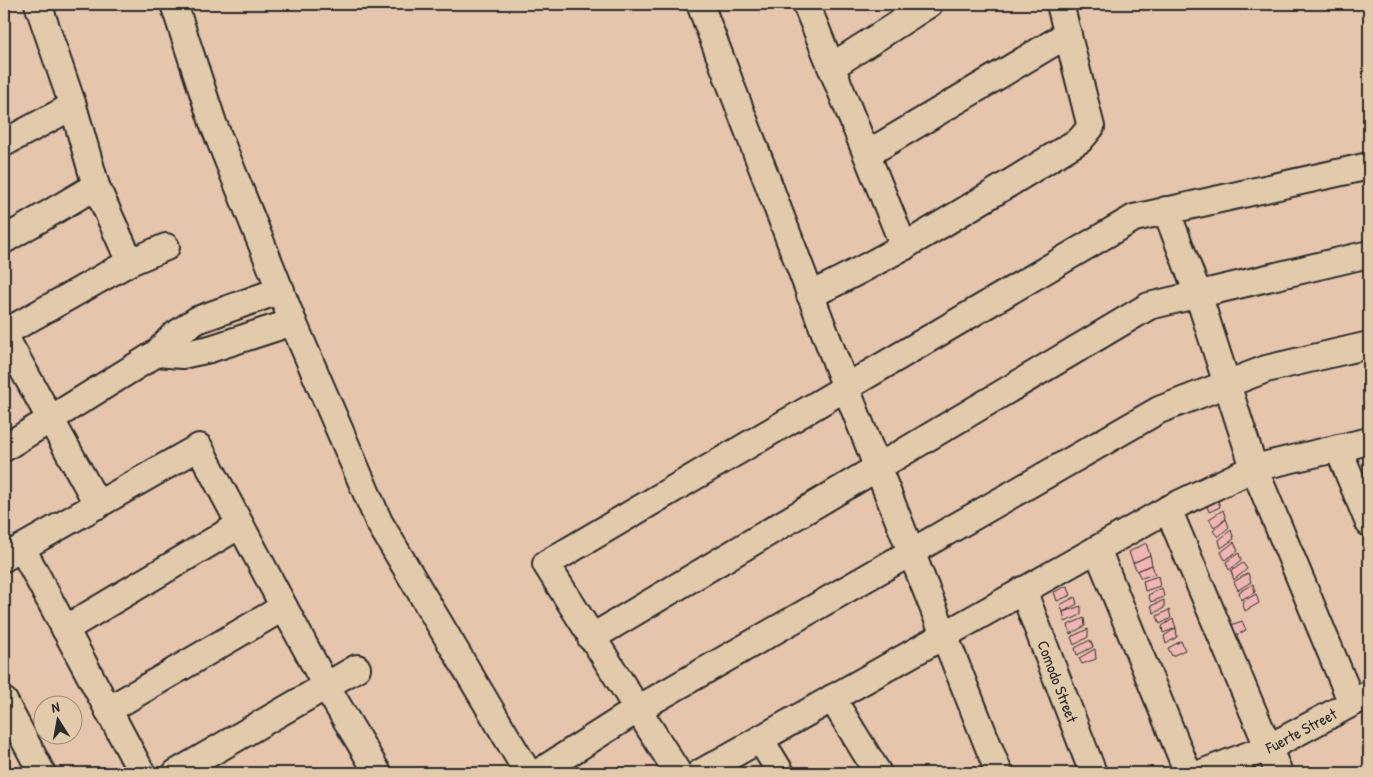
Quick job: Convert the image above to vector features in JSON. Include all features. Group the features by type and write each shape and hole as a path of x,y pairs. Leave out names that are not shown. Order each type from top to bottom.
{"street":[{"path":"38,4 73,106 96,186 130,262"},
{"path":"174,4 213,123 293,322 379,522 528,773"},
{"path":"700,4 846,388 999,773"},
{"path":"806,4 904,247"},
{"path":"831,67 929,4"},
{"path":"810,295 860,272 904,247 1080,140 1091,127 1060,4"},
{"path":"867,154 1068,34"},
{"path":"4,143 73,106"},
{"path":"678,773 546,564 1134,218 1369,166"},
{"path":"4,240 96,186"},
{"path":"1166,210 1198,294 1254,468 1360,699"},
{"path":"98,504 4,334 130,262 166,247"},
{"path":"591,638 1149,306 1369,254"},
{"path":"4,448 157,353 172,337 197,320 281,290"},
{"path":"157,353 182,355 210,349 293,322"},
{"path":"538,773 638,708 1159,410 1266,369 1369,345"},
{"path":"700,773 1168,509 1254,468 1369,441"},
{"path":"142,773 65,629 13,553 199,447 326,686 377,773"},
{"path":"1338,448 1369,523"},
{"path":"1168,509 1270,747 1279,773"},
{"path":"65,629 240,525"},
{"path":"1097,549 1188,773"},
{"name":"Comodo Street","path":"1023,590 1093,773"},
{"path":"108,710 284,607"},
{"path":"176,773 357,668"},
{"path":"832,698 878,773"},
{"name":"Fuerte Street","path":"1202,773 1270,747 1360,699"},
{"path":"4,701 42,773"},
{"path":"760,739 781,773"}],"building":[{"path":"1217,497 1220,507 1209,512 1206,503"},
{"path":"1223,510 1226,519 1214,527 1209,519"},
{"path":"1226,519 1229,527 1218,537 1213,531"},
{"path":"1231,530 1234,539 1221,548 1219,540"},
{"path":"1234,542 1238,551 1225,560 1221,552"},
{"path":"1146,543 1150,555 1133,563 1129,552"},
{"path":"1239,553 1241,561 1229,570 1226,562"},
{"path":"1150,555 1152,565 1137,571 1133,563"},
{"path":"1243,563 1247,569 1234,580 1231,571"},
{"path":"1152,565 1155,574 1141,578 1137,571"},
{"path":"1248,573 1251,582 1238,590 1234,582"},
{"path":"1158,576 1160,586 1145,591 1143,581"},
{"path":"1253,584 1255,592 1241,600 1239,592"},
{"path":"1067,586 1071,595 1057,601 1054,592"},
{"path":"1162,588 1164,597 1151,602 1148,595"},
{"path":"1256,594 1259,603 1245,611 1242,602"},
{"path":"1075,597 1077,604 1063,612 1060,605"},
{"path":"1164,600 1164,608 1154,613 1151,606"},
{"path":"1081,606 1081,615 1065,622 1063,612"},
{"path":"1169,610 1171,618 1160,624 1157,616"},
{"path":"1084,618 1085,626 1070,634 1068,625"},
{"path":"1173,619 1176,628 1163,633 1162,626"},
{"path":"1242,621 1246,630 1229,639 1223,628"},
{"path":"1176,628 1177,637 1166,644 1164,636"},
{"path":"1088,629 1088,637 1074,645 1071,637"},
{"path":"1090,640 1093,647 1077,655 1075,648"},
{"path":"1181,641 1185,650 1172,656 1168,648"},
{"path":"1095,649 1096,659 1082,664 1079,658"}]}
